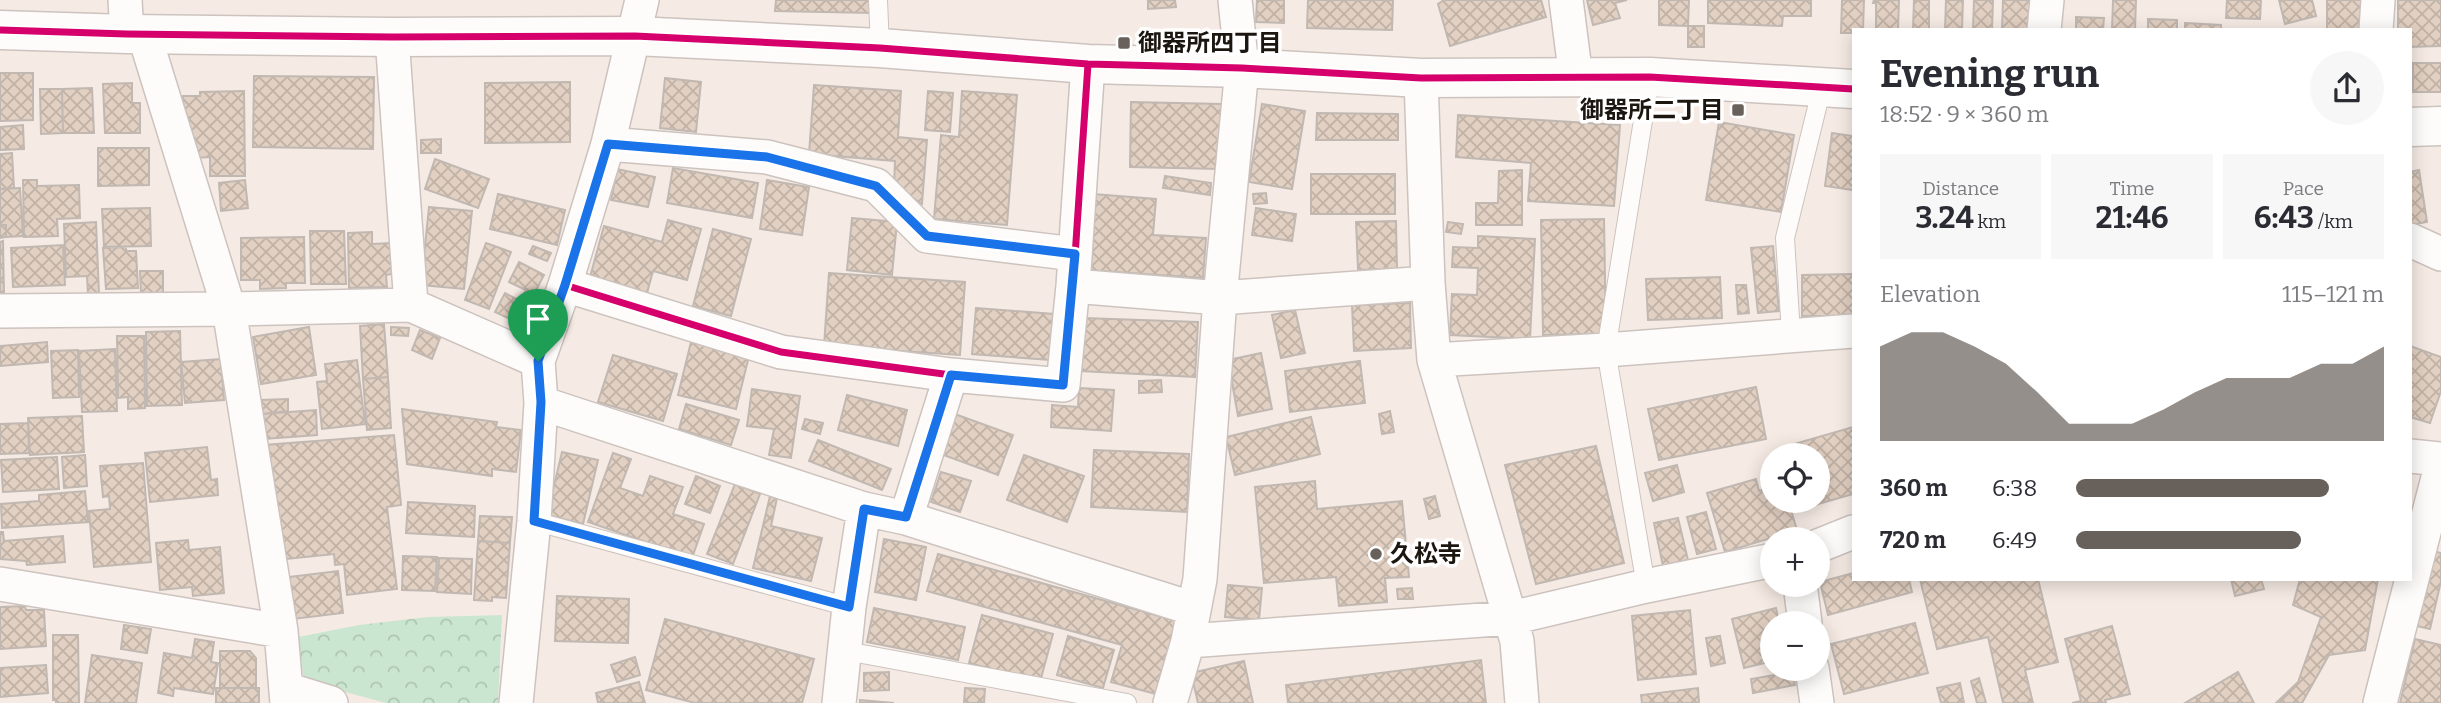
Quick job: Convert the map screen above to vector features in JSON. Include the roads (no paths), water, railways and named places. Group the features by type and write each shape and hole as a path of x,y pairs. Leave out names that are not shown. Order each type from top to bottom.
{"street":[{"path":"1170,703 1200,579 1220,298 1242,68 1235,0"},
{"path":"1566,0 1576,78"},
{"path":"2043,28 2047,0"},
{"path":"2376,28 2378,0"},
{"path":"516,703 534,521 541,402 538,361 565,285 608,144 639,18"},
{"path":"0,30 132,23 392,37 639,18 880,48 1088,64 1242,68 1421,78 1650,77 1838,88"},
{"path":"132,23 229,309 281,631 287,696 331,703"},
{"path":"392,37 411,305"},
{"path":"565,285 781,352 951,375 1063,385 1088,64"},
{"path":"1421,78 1428,283 1434,360 1517,641 1522,703"},
{"path":"2412,127 2441,126"},
{"path":"608,144 767,157 876,186 927,236 1074,270 1220,298 1428,283"},
{"path":"2412,241 2441,254"},
{"path":"0,311 411,305 538,361"},
{"path":"1434,360 1852,331"},
{"path":"906,517 951,375"},
{"path":"541,402 864,509 906,517 1191,625 1511,618 1760,563"},
{"path":"2412,456 2441,459"},
{"path":"2412,577 2441,466"},
{"path":"839,703 849,607 864,509"},
{"path":"1830,541 1852,532"},
{"path":"2379,703 2411,581"},
{"path":"0,584 281,631"},
{"path":"1814,681 1817,703"}],"lane":[{"path":"878,0 880,48"},
{"path":"1646,586 1606,350 1650,77"},
{"path":"1791,334 1785,238 1838,88"},
{"path":"534,521 849,607"},
{"path":"846,651 1127,703"}],"place":[{"name":"御器所四丁目","path":"1124,43"},
{"name":"御器所二丁目","path":"1738,110"},
{"name":"久松寺","path":"1376,554"}]}
